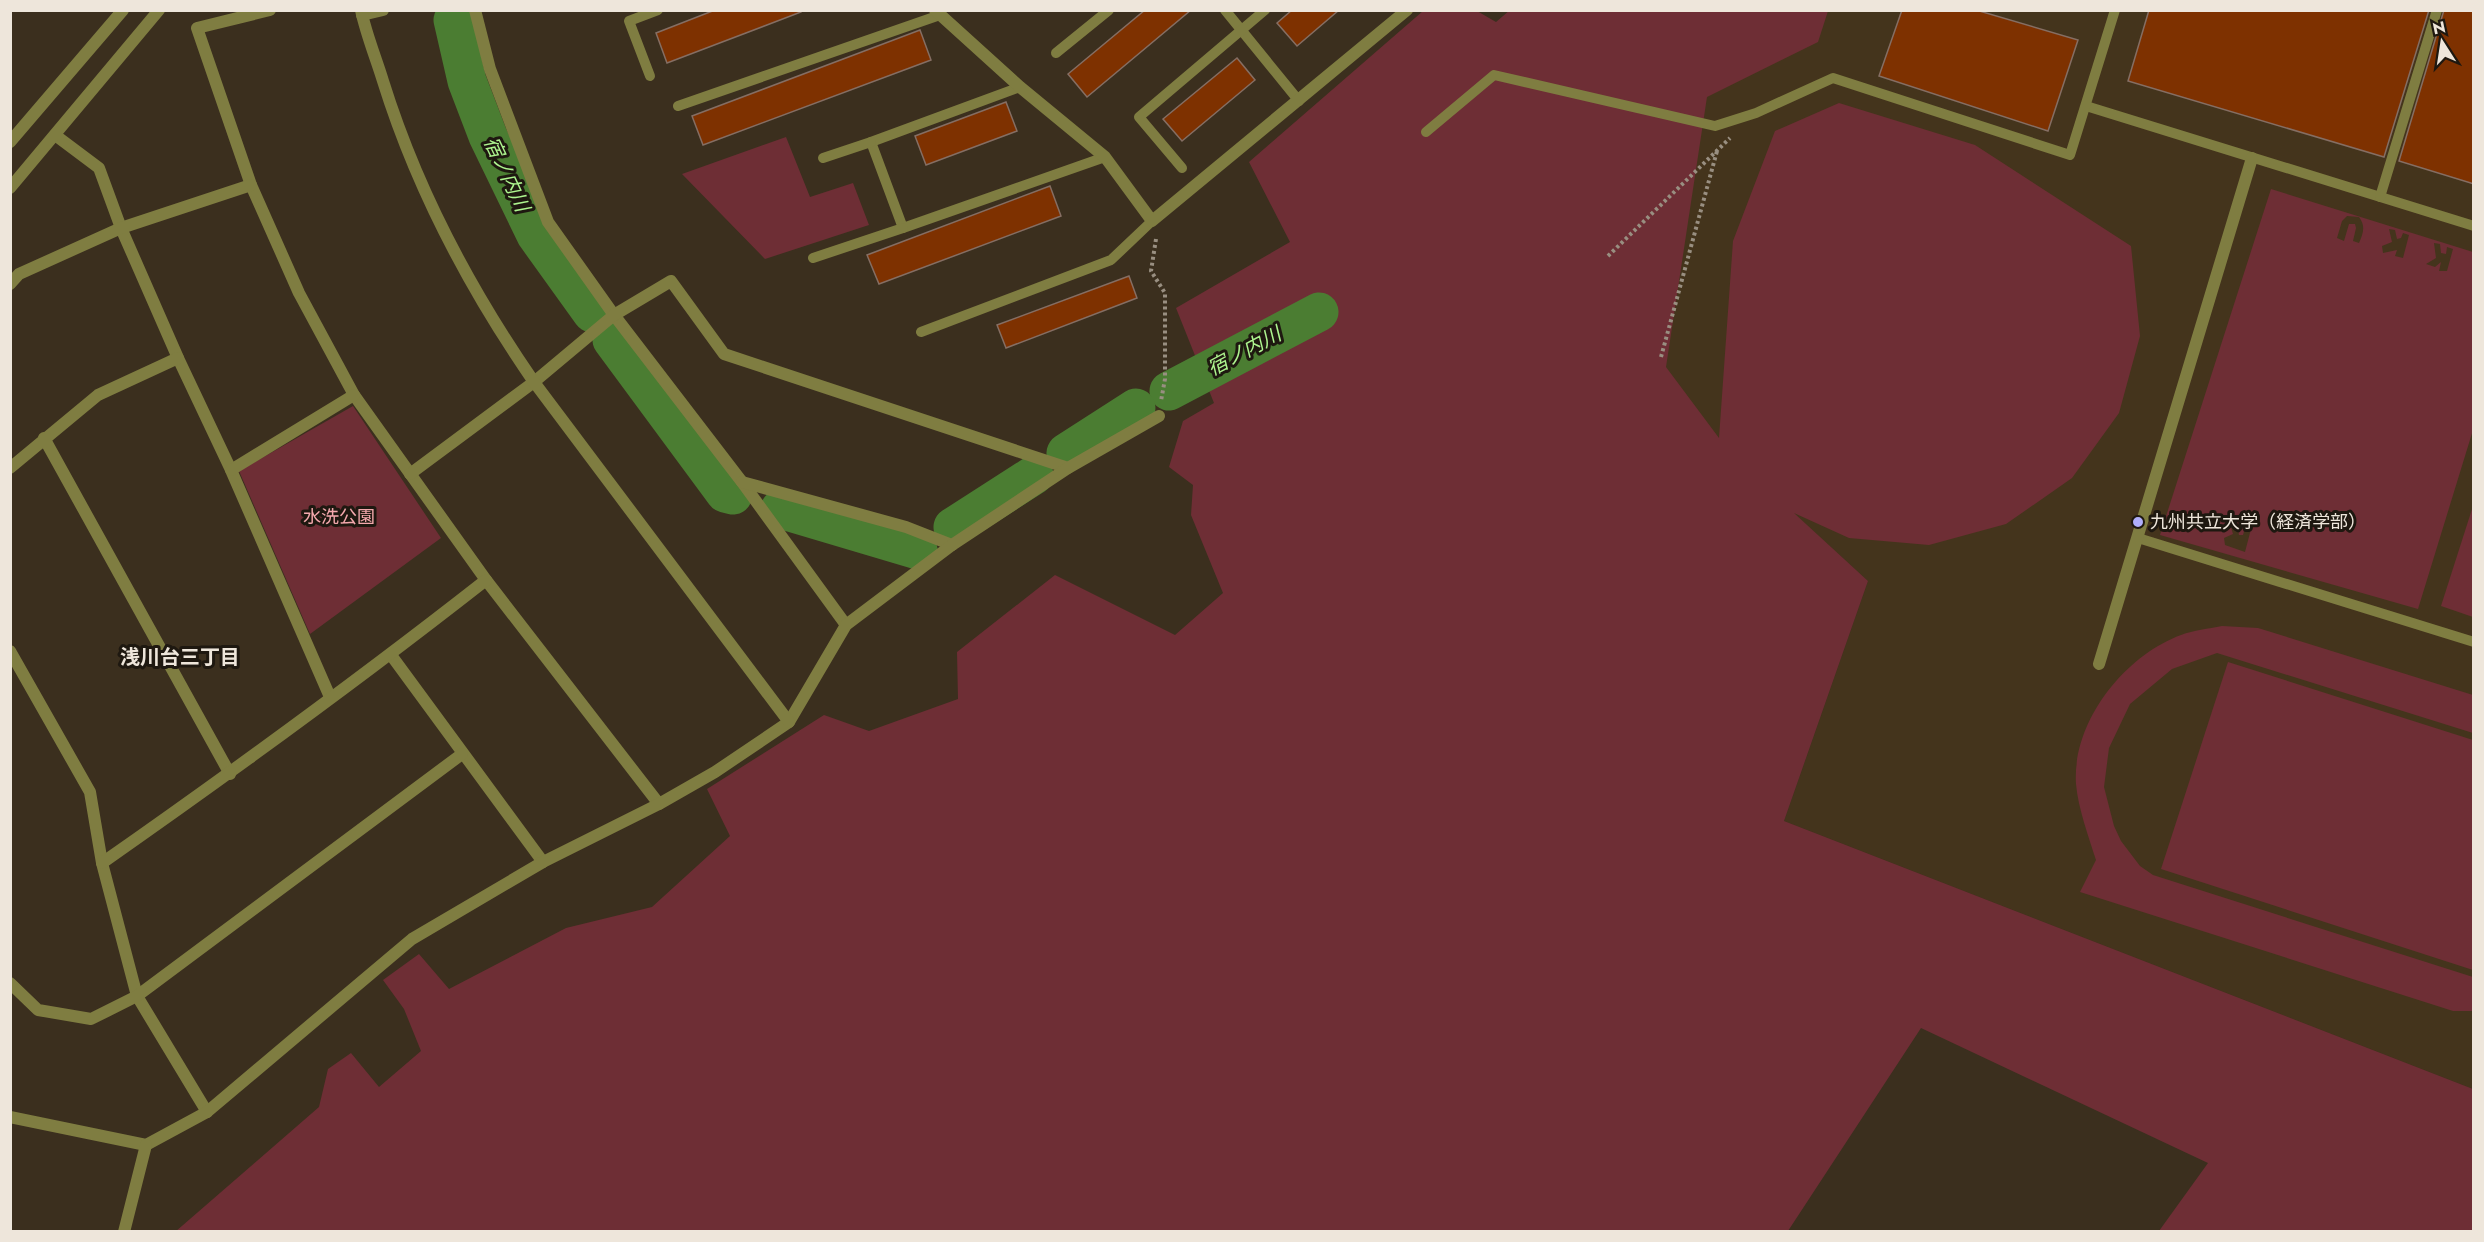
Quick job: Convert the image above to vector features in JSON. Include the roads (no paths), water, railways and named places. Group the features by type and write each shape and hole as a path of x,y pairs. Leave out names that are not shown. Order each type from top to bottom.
{"street":[{"path":"10,142 123,10"},
{"path":"10,188 159,10"},
{"path":"270,10 197,28 251,185 299,293 354,395 486,580 659,804"},
{"path":"383,10 362,13 396,122 434,214 494,324 534,382 789,723"},
{"path":"475,10 490,69 548,222 614,315 742,482 846,625"},
{"path":"937,13 1020,87 1105,157 1152,221 1407,10"},
{"path":"55,135 99,168 121,228 178,358 231,470 330,697"},
{"path":"2099,664 2252,158"},
{"path":"10,284 19,274 121,228 251,185"},
{"path":"410,474 534,382 614,315 671,281 724,354 1068,468"},
{"path":"10,468 98,395 178,358"},
{"path":"231,470 354,395"},
{"path":"10,1117 146,1145 207,1112 412,939 543,862 659,804 715,772 789,723 846,625 952,545 1068,468 1159,416"},
{"path":"44,438 230,774"},
{"path":"742,482 906,527 952,545"},
{"path":"102,863 230,774 330,697 391,655 486,580"},
{"path":"10,651 90,792 102,863 137,996 207,1112"},
{"path":"391,655 543,862"},
{"path":"10,983 38,1010 91,1019 137,996 462,754"},
{"path":"124,1232 146,1145"}],"lane":[{"path":"650,76 629,21 658,10"},
{"path":"1056,53 1109,10"},
{"path":"1225,10 1299,101"},
{"path":"1182,168 1139,117 1265,10"},
{"path":"1426,132 1494,75 1715,126 1756,113 1833,78 2070,154 2115,10"},
{"path":"2380,197 2437,10"},
{"path":"678,106 937,13"},
{"path":"823,158 1020,87"},
{"path":"2086,106 2474,226"},
{"path":"871,142 903,228"},
{"path":"813,258 1105,157"},
{"path":"921,332 1111,260 1152,221"},
{"path":"2138,538 2474,642"}],"waterway":[{"name":"宿ノ内川","path":"453,20 467,81 488,136 536,235 592,313"},
{"name":"宿ノ内川","path":"1169,391 1319,312"},
{"name":"宿ノ内川","path":"612,340 725,493 733,495"},
{"name":"宿ノ内川","path":"1066,453 1136,408"},
{"name":"宿ノ内川","path":"953,527 1034,475"},
{"name":"宿ノ内川","path":"780,509 918,550"}],"place":[{"name":"九州共立大学（経済学部）","path":"2138,522"}],"district":[{"name":"浅川台三丁目","path":"180,657"}],"park label":[{"name":"水洗公園","path":"339,517"}]}
